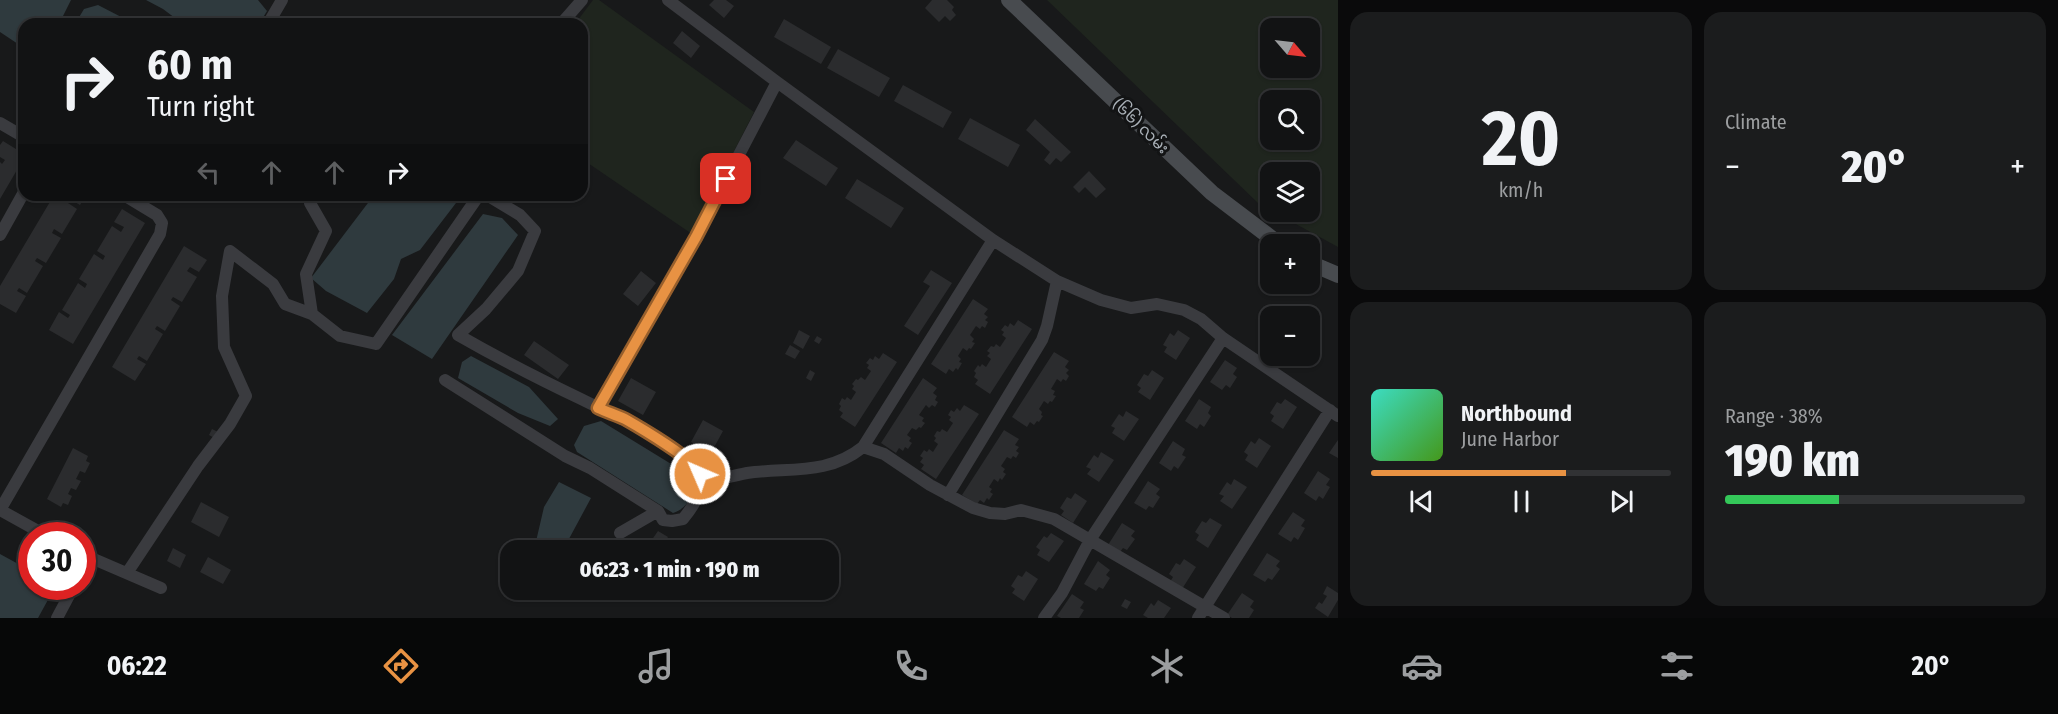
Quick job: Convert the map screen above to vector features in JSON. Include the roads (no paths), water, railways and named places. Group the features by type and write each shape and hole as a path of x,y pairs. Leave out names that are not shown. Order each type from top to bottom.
{"street":[{"path":"272,18 282,0"},
{"path":"566,18 582,0"},
{"path":"668,0 993,240 1057,281 1101,300 1131,308 1157,304 1184,310 1201,319 1223,338 1334,413 1198,618"},
{"name":"(၆၆) လမ်း","path":"1009,0 1212,193 1266,234"},
{"path":"598,408 696,237 777,82"},
{"path":"0,123 18,134"},
{"path":"0,235 19,201"},
{"path":"22,522 0,510 159,234 162,223 157,215 134,201"},
{"path":"311,201 326,231 306,274 312,314"},
{"path":"127,573 198,466 230,424 246,396 224,347 222,296 230,251 273,284 285,304 312,314 340,336 375,344 475,201"},
{"path":"445,380 565,456 590,468 658,511 663,520 683,519 699,497 702,483 699,469 692,463 624,418 598,408 512,365 458,335 486,309 518,271 535,231 520,215 497,201"},
{"path":"702,483 748,473 806,470 841,460 863,447 993,240"},
{"path":"1320,267 1338,275"},
{"path":"948,495 1042,340 1057,281"},
{"path":"1044,618 1062,593 1090,540 1223,338"},
{"path":"863,447 884,453 948,495 973,508 1005,514 1021,510 1054,519 1224,618"},
{"path":"620,533 658,511"},
{"path":"96,560 161,588"},
{"path":"57,618 67,600"}]}
